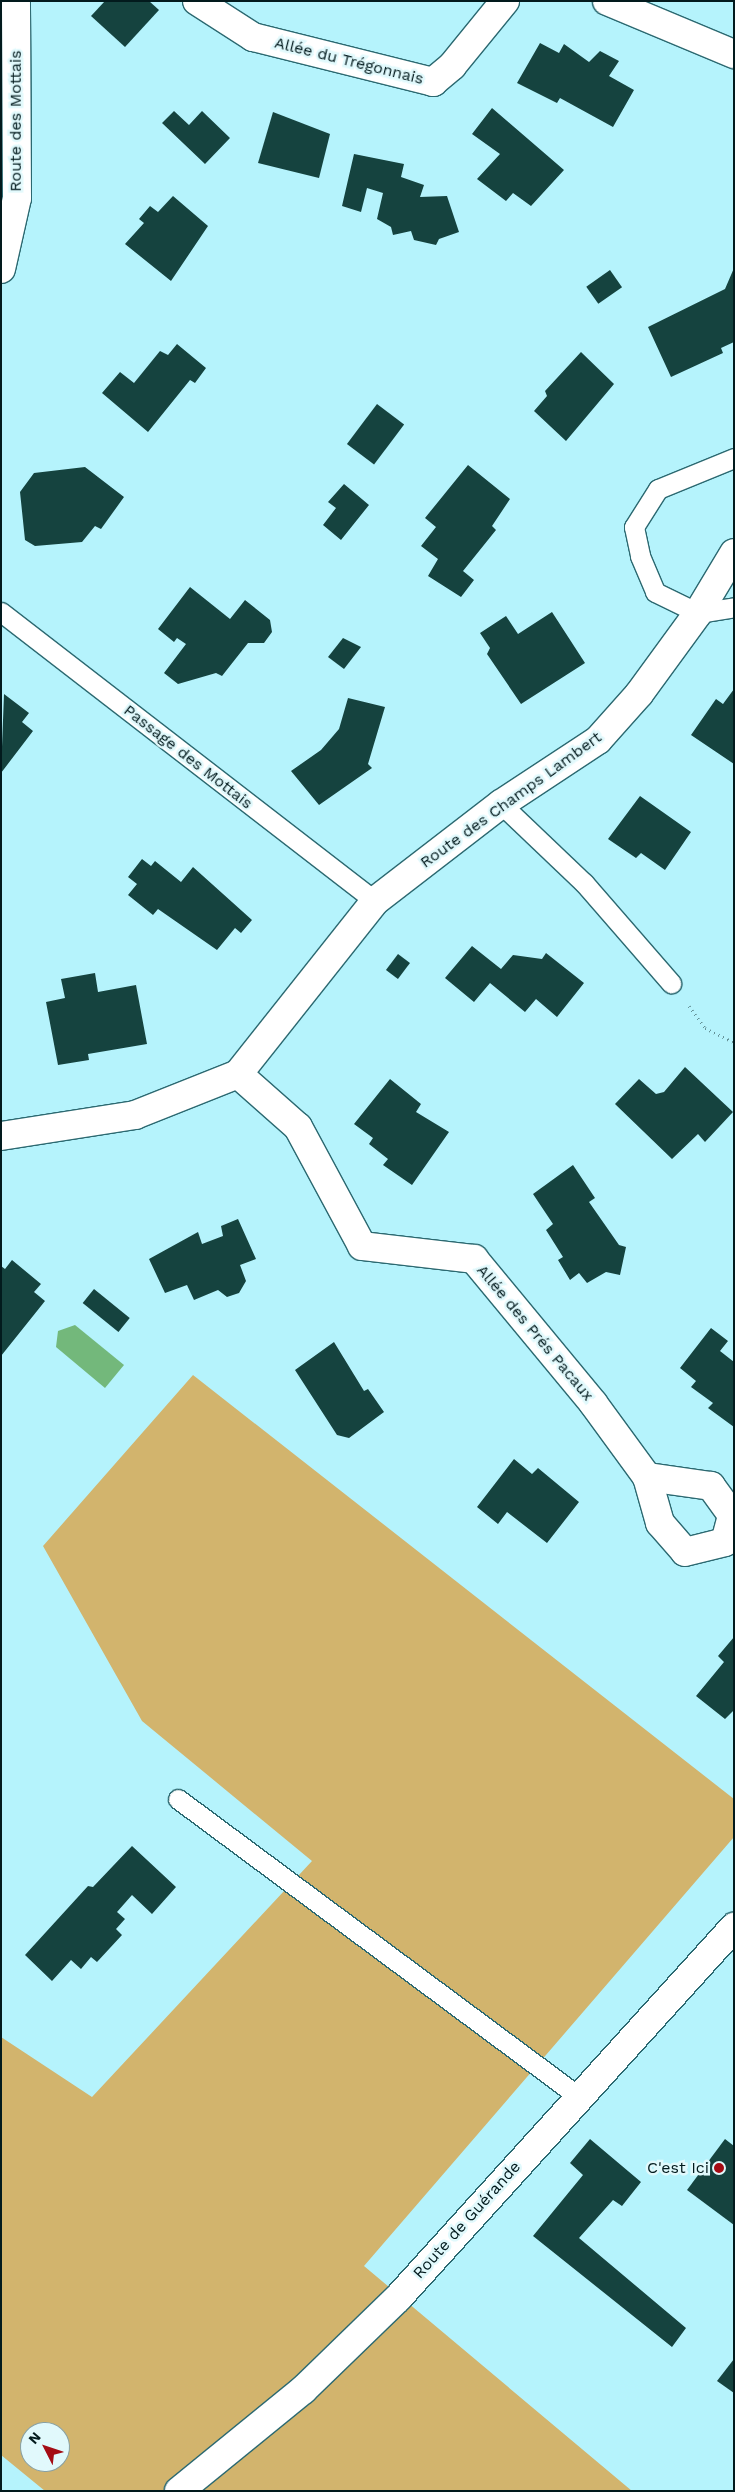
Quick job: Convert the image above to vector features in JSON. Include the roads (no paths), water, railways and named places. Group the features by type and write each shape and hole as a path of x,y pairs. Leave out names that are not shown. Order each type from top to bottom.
{"street":[{"name":"Route des Mottais","path":"1,269 17,198 16,1"},
{"name":"Allée du Trégonnais","path":"197,1 253,37 433,82 452,66 505,1"},
{"path":"607,1 734,54"},
{"name":"Route des Champs Lambert","path":"1,1136 135,1115 238,1074 375,901 501,804 598,740 698,613 734,553"},
{"name":"Allée des Prés Pacaux","path":"238,1074 298,1127 362,1246 474,1259 593,1403 646,1477"},
{"name":"Route de Guérande","path":"179,2491 303,2390 398,2298 578,2096 734,1927"}],"lane":[{"path":"734,458 658,489 634,527 640,556 655,592 698,613 734,607"},
{"name":"Passage des Mottais","path":"1,612 375,901"},
{"path":"501,804 584,883 671,982"},
{"path":"178,1799 578,2096"}],"place":[{"name":"C'est Ici","path":"719,2168"}]}
